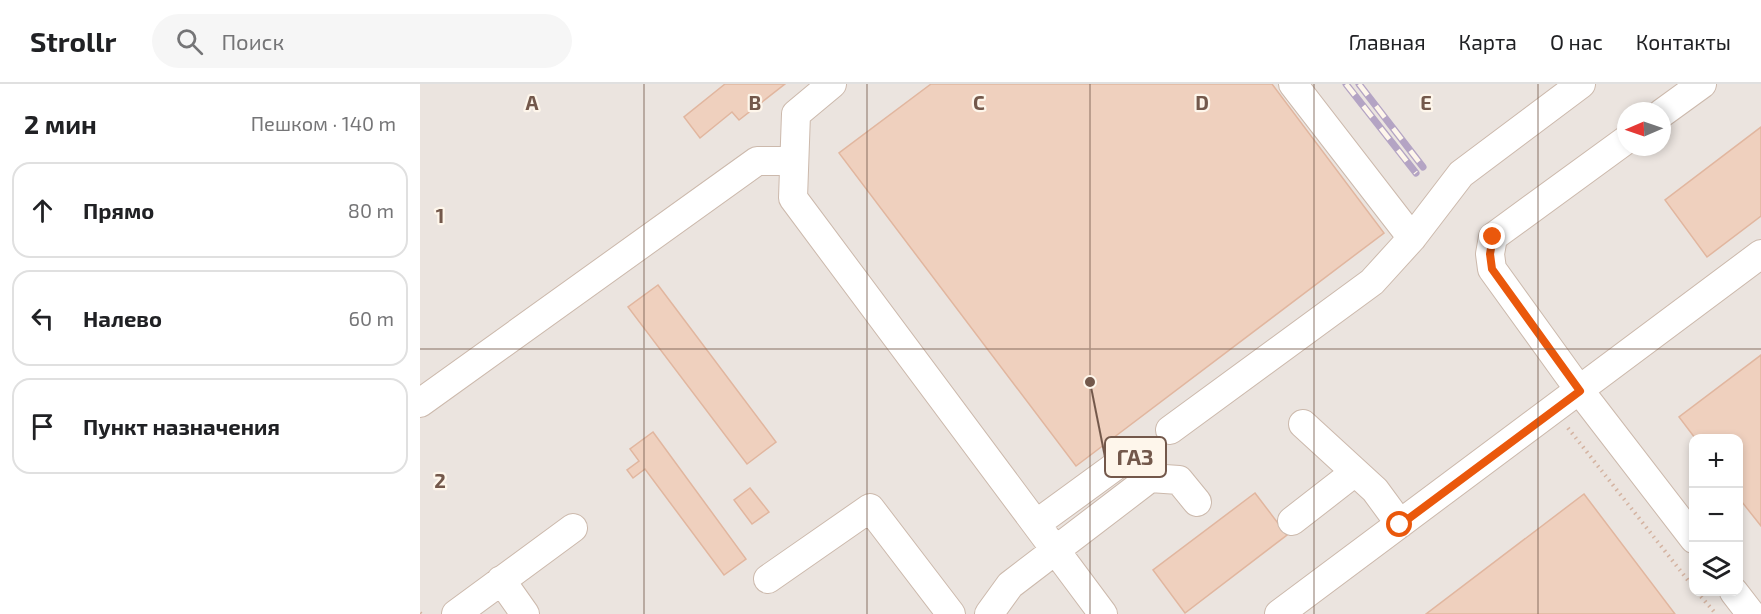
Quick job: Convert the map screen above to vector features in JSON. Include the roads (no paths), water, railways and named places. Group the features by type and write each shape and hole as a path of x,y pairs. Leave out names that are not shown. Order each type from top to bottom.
{"lane":[{"path":"834,84 796,114 793,198 1103,614"},
{"path":"1293,84 1412,238"},
{"path":"1170,430 1372,282 1412,238 1461,174 1581,84"},
{"path":"1671,106 1702,84"},
{"path":"1617,147 1493,237 1490,254 1492,269 1580,391 1689,533"},
{"path":"420,403 757,161 794,161"},
{"path":"1279,614 1761,254"},
{"path":"1303,424 1375,490 1400,525"},
{"path":"1036,524 1125,459"},
{"path":"1292,521 1355,472"},
{"path":"989,614 1010,585 1150,478 1179,480 1197,502"},
{"path":"768,579 870,508 951,614"},
{"path":"456,614 573,528"},
{"path":"501,580 525,614"},
{"path":"1738,596 1751,614"}],"railway":[{"path":"1346,84 1416,173"},
{"path":"1359,84 1423,167"}],"place":[{"name":"ГАЗ","path":"1090,382"}]}
